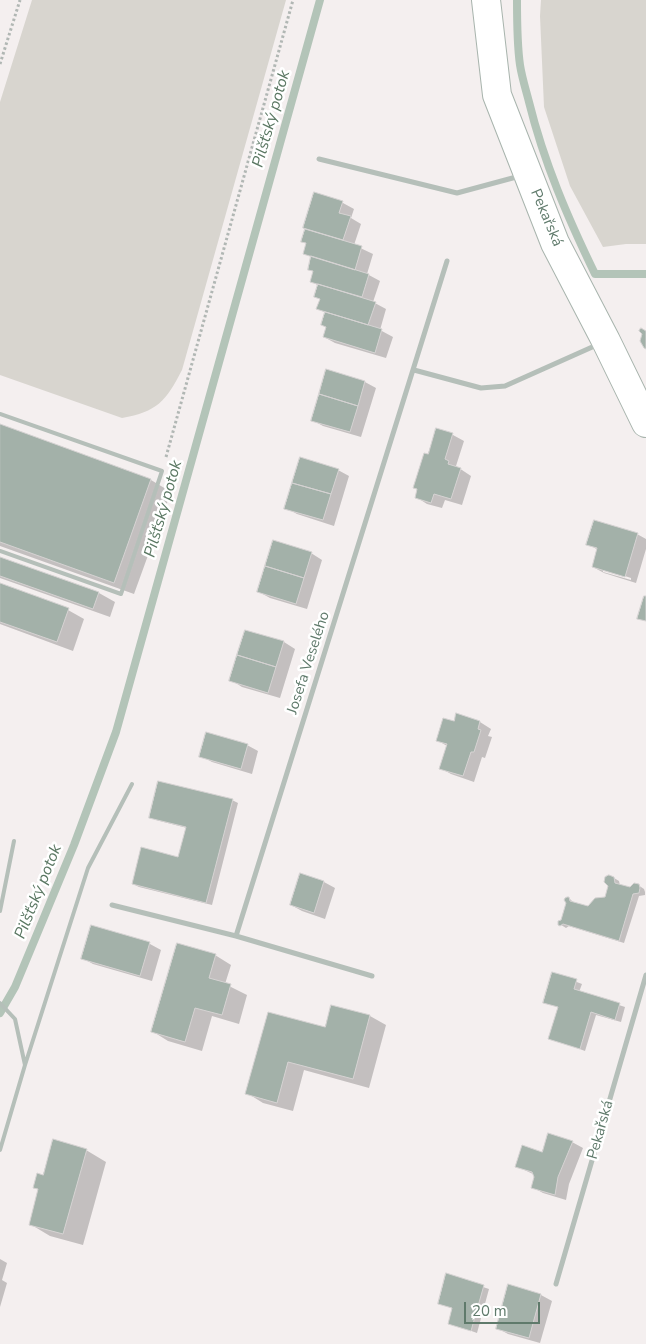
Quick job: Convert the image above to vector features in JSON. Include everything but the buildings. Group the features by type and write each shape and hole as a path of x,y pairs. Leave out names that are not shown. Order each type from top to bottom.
{"street":[{"name":"Pekařská","path":"486,0 496,95 556,244 646,423"},
{"path":"319,159 457,193 528,174"},
{"name":"Josefa Veselého","path":"236,936 448,261"},
{"path":"414,370 481,388 505,386 606,341"},
{"path":"112,905 236,936 372,976"},
{"name":"Pekařská","path":"556,1284 646,975"}],"lane":[{"path":"0,414 162,471 121,594 0,551"},
{"path":"0,1150 88,868 132,784"},
{"path":"0,911 14,841"},
{"path":"0,1003 15,1019 25,1065"}],"path":[{"path":"0,64 20,0"},
{"path":"162,471 293,0"}],"shaded area":[{"path":"32,0 286,0 182,370 171,390 159,403 144,412 122,418 0,375 0,102"},
{"path":"541,0 646,0 646,244 603,247 570,186 544,107"}],"waterway":[{"name":"Pilšťský potok","path":"0,1013 15,987 74,845 116,732 320,0"},
{"path":"517,0 520,65 535,125 566,211 585,253 595,274 646,274"}]}
